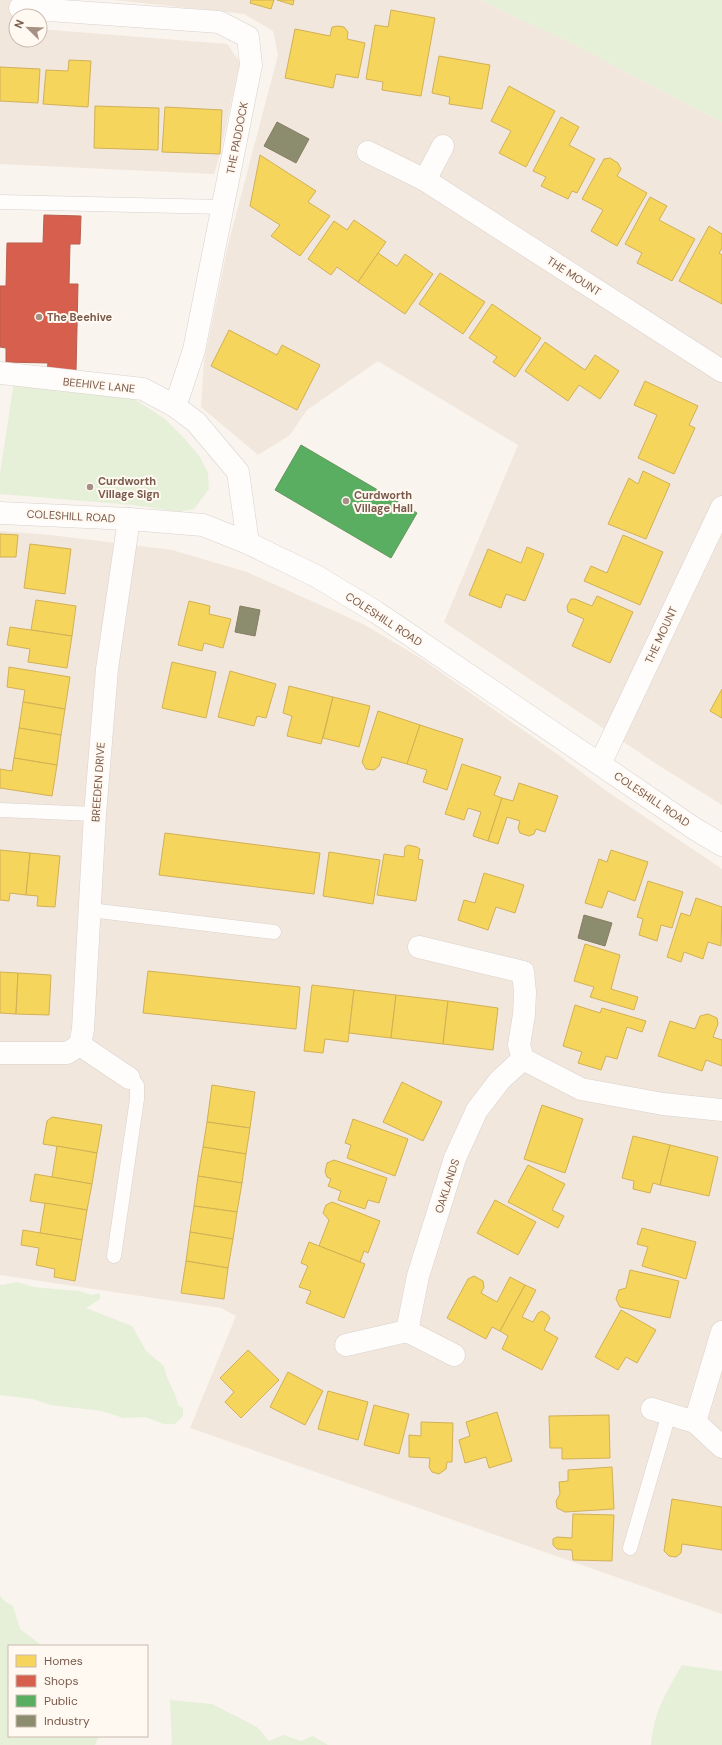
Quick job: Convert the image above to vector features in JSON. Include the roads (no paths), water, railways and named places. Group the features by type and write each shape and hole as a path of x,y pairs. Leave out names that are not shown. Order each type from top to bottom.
{"street":[{"name":"THE PADDOCK","path":"20,8 79,6 218,22 248,37 252,65 194,350 179,395 174,405"},
{"path":"425,180 442,146"},
{"name":"THE MOUNT","path":"368,152 425,180 722,371"},
{"name":"BEEHIVE LANE","path":"0,373 143,389 174,405 196,422 238,472 248,542"},
{"name":"THE MOUNT","path":"600,764 722,507"},
{"name":"COLESHILL ROAD","path":"0,513 204,525 248,542 316,576 376,612 695,829 722,845"},
{"name":"BREEDEN DRIVE","path":"80,1045 83,1029 95,814 107,669 129,520"},
{"path":"419,947 523,972 525,992 524,1015 518,1045 523,1059 581,1089 663,1104 722,1110"},
{"path":"0,1053 67,1053 80,1045 128,1078"},
{"name":"OAKLANDS","path":"407,1331 418,1276 455,1158 477,1110 500,1080 523,1059"},
{"path":"346,1345 407,1331 454,1355"},
{"path":"695,1422 722,1332"},
{"path":"660,1412 695,1422 722,1446"}],"lane":[{"path":"0,202 223,207"},
{"path":"0,810 95,814"},
{"path":"90,910 274,932"},
{"path":"114,1256 137,1099 137,1086 128,1078"},
{"path":"630,1548 660,1412"}],"place":[{"name":"The Beehive","path":"39,317"},
{"name":"Curdworth Village Sign","path":"90,487"},
{"name":"Curdworth Village Hall","path":"346,501"}]}
